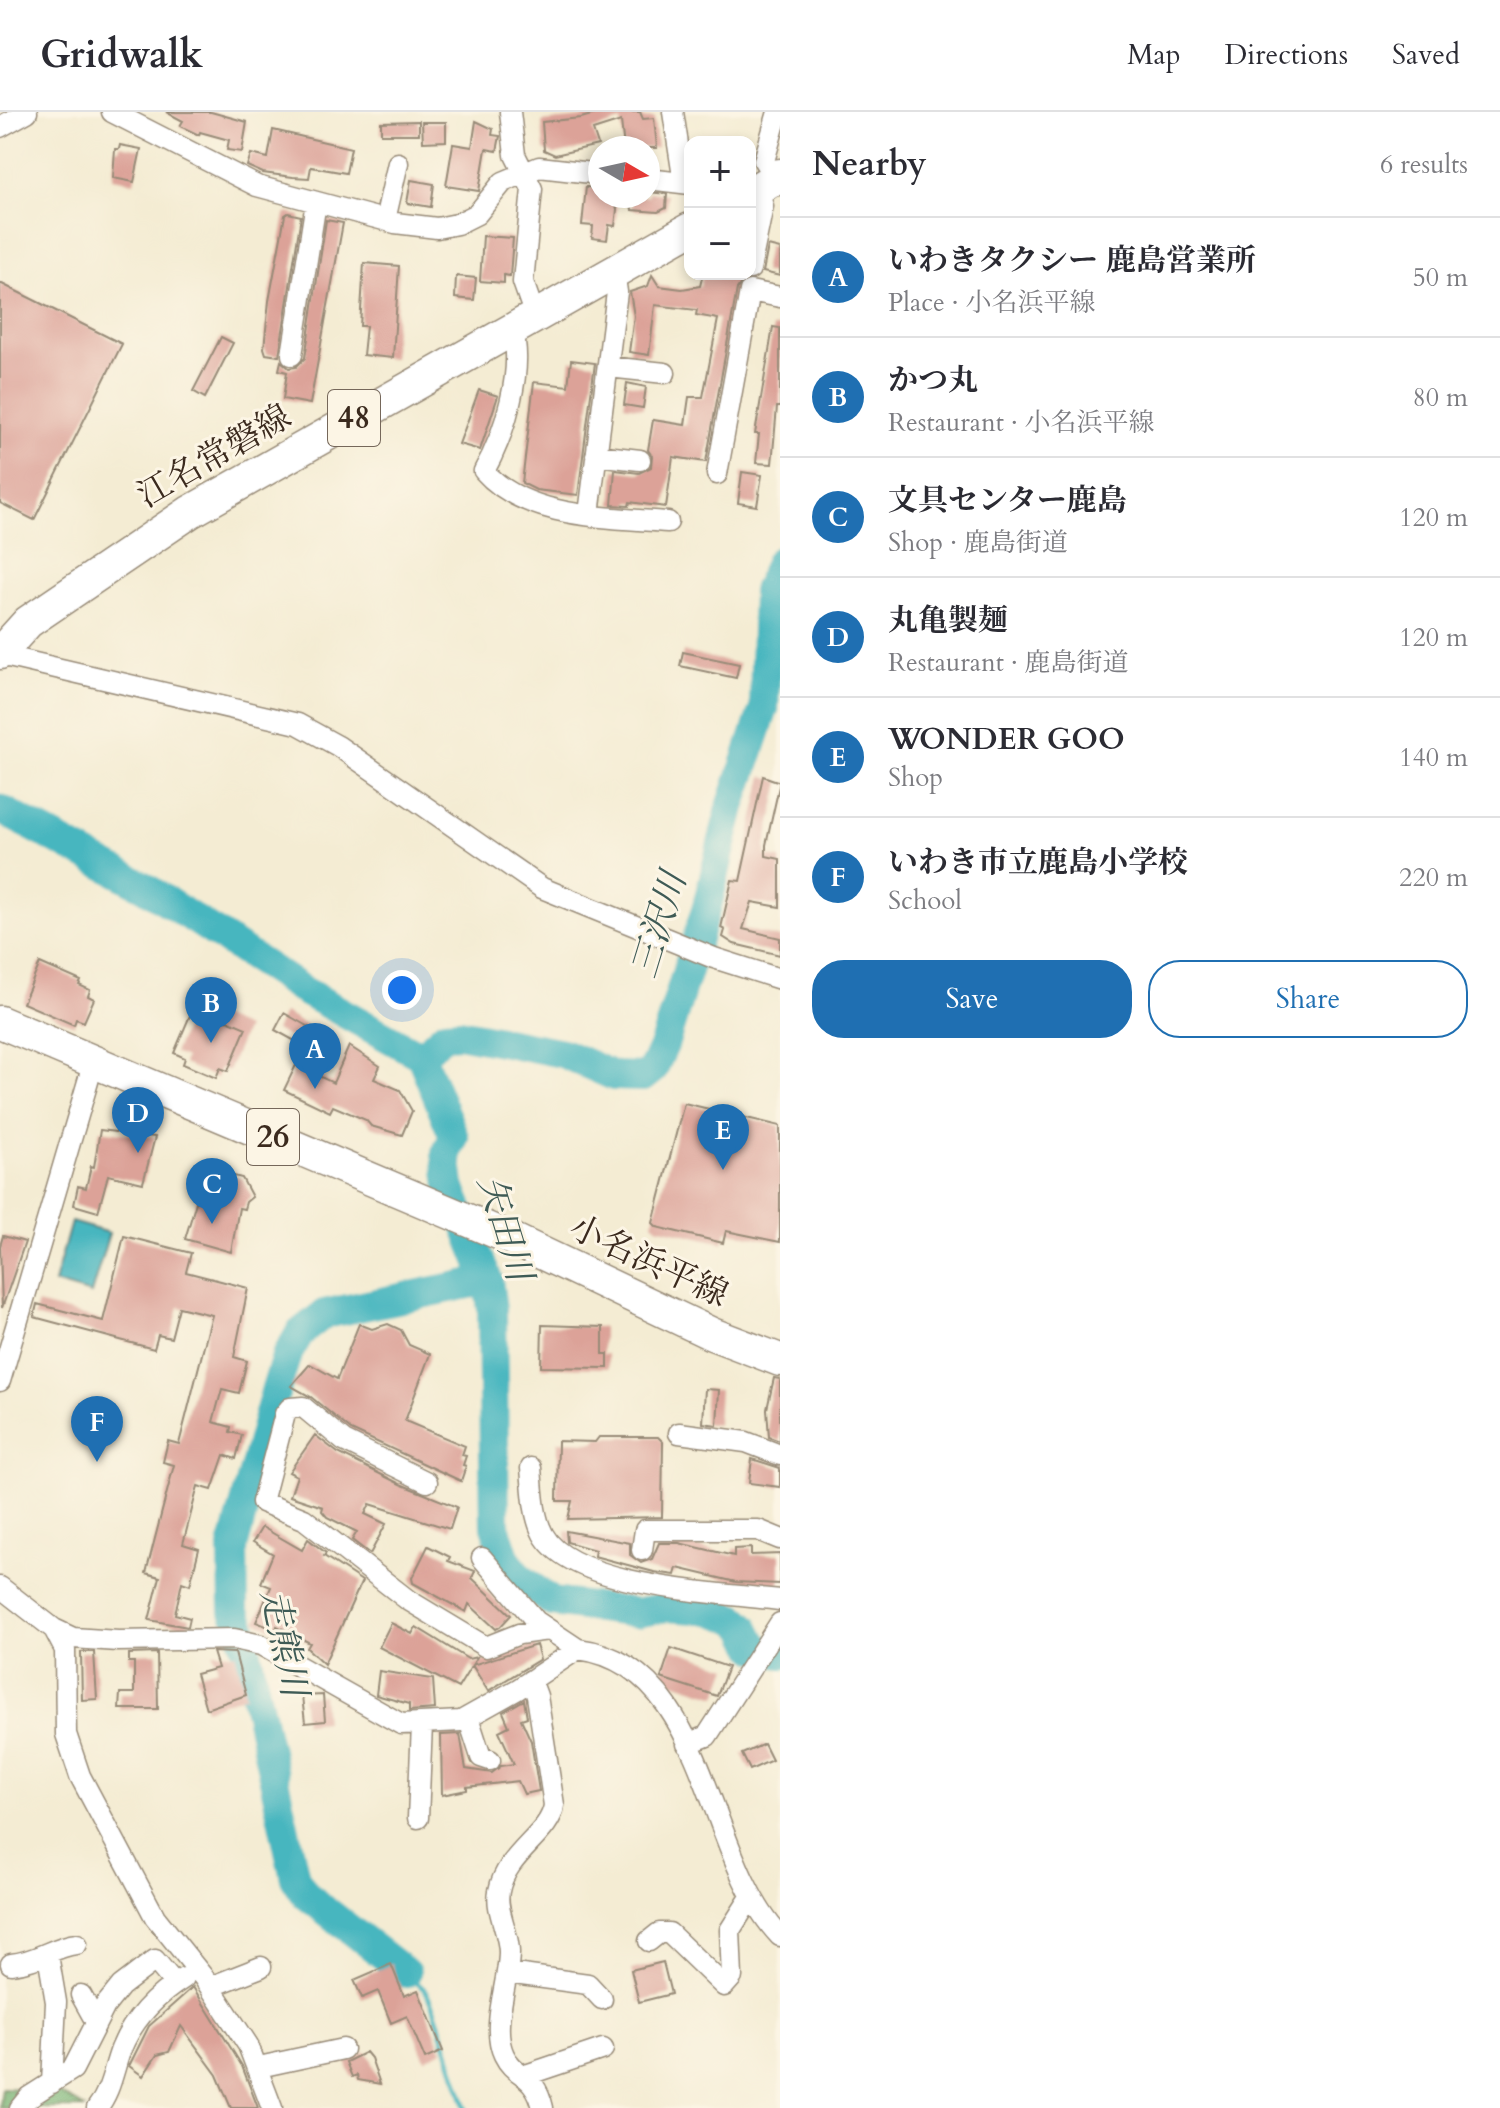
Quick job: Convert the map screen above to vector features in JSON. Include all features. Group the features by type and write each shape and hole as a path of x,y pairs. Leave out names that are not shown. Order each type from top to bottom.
{"main road":[{"name":"江名常磐線","path":"0,654 28,622 190,512 684,232"},
{"name":"26","path":"0,1022 91,1070"},
{"name":"26","path":"0,1046 91,1070"},
{"name":"小名浜平線","path":"91,1070 712,1334 780,1360"},
{"name":"小名浜平線","path":"509,1248 780,1378"}],"street":[{"path":"0,127 27,112"},
{"path":"112,112 257,186 385,220 437,228 457,224 477,214 503,182 539,167 588,173"},
{"path":"510,112 512,141 522,174 532,189 523,282 524,323 503,429 484,471 495,484 519,497 589,514 668,522"},
{"path":"673,112 684,168"},
{"path":"756,245 768,184 764,161 778,112"},
{"path":"385,220 398,163"},
{"path":"660,180 684,183"},
{"path":"292,355 316,202"},
{"path":"589,514 617,292 614,272"},
{"path":"717,474 750,280"},
{"path":"753,280 780,297"},
{"path":"608,367 665,373"},
{"path":"596,455 640,460"},
{"path":"0,654 298,724 338,746 542,888 714,958 780,979"},
{"path":"0,1381 91,1070"},
{"path":"427,1482 344,1441 303,1407 290,1408 285,1414 262,1502 304,1519 408,1600 486,1647 519,1634 548,1630"},
{"path":"679,1433 746,1442 780,1455"},
{"path":"531,1468 536,1515 543,1535 552,1546 585,1568 616,1579 780,1600"},
{"path":"642,1550 645,1530 758,1530 780,1539"},
{"path":"482,1558 548,1630 578,1649 602,1652 641,1678 662,1698 714,1798 732,1859 751,1897 780,1936"},
{"path":"0,1587 54,1629 73,1638 242,1641 283,1655 401,1724 422,1725 468,1717 578,1649"},
{"path":"687,1744 707,1736 759,1660 780,1623"},
{"path":"54,1629 67,1662 66,1734 70,1756 155,1917 236,2024 259,2067 272,2108"},
{"path":"531,1680 537,1696 554,1805 551,1821 515,1857 498,1893 509,1950 501,2046 508,2061 536,2086 543,2108"},
{"path":"468,1717 481,1757 490,1760"},
{"path":"418,1818 422,1725"},
{"path":"649,1941 659,1933 669,1933 715,1981 724,1986 732,1977 730,1930 751,1897"},
{"path":"11,1964 77,1944"},
{"path":"48,1955 56,2013 52,2083"},
{"path":"20,2108 29,2097 73,2069 96,2022 121,1986 155,1960 175,1984"},
{"path":"210,1987 261,1967"},
{"path":"97,2108 109,2090 129,2033 140,2016 175,1984 197,1970"},
{"path":"507,1973 588,1984 602,1999"},
{"path":"81,1995 96,2022"},
{"path":"259,2067 343,2049"},
{"path":"526,2075 603,2049"}],"green space":[{"path":"2,2088 53,2090 85,2108 0,2108"}],"water":[{"path":"71,1222 109,1233 91,1294 54,1283"}],"building":[{"path":"166,112 211,112 247,122 242,152 227,150 229,140 200,132 199,135 180,126 183,121"},
{"path":"602,112 640,112 643,119 654,118 656,136 623,136 621,121 593,130 595,136 588,136 588,147 555,155 544,150 542,122 581,118"},
{"path":"419,121 419,134 381,134 381,122"},
{"path":"476,121 493,129 492,135 500,136 497,151 486,149 479,191 446,186 453,144 472,147"},
{"path":"422,122 446,122 446,141 423,142"},
{"path":"273,130 351,148 346,173 311,167 309,178 293,177 263,173 247,166 251,154 268,158"},
{"path":"120,145 141,149 134,182 113,178 115,149 119,149"},
{"path":"411,180 434,184 431,207 407,203"},
{"path":"586,187 588,208 617,208 615,226 609,225 607,240 592,238 593,226 582,225"},
{"path":"660,193 667,194 666,208 658,212 632,210 660,208"},
{"path":"285,215 301,216 279,356 266,354 264,348 269,301"},
{"path":"326,220 343,223 310,404 283,399 287,372 279,370 281,361 289,368 296,367 305,358"},
{"path":"483,236 513,238 510,276 504,275 504,283 480,281"},
{"path":"768,246 780,249 780,276 763,272"},
{"path":"364,263 399,266 393,358 363,355 366,326 360,326"},
{"path":"652,275 659,286 682,289 700,286 702,280 743,280 737,289 706,462 673,457 666,507 630,502 629,506 612,505 615,470 639,473 651,467 652,456 648,450 653,420 685,425 689,397 703,397 718,319 696,315 697,310 655,305 649,355 629,352 634,316 630,292 648,286"},
{"path":"456,276 476,278 474,300 455,298"},
{"path":"0,283 122,344 34,520 0,503"},
{"path":"773,327 780,328 780,407 777,407 772,464 756,463 759,434 755,434"},
{"path":"221,337 233,343 205,398 193,391"},
{"path":"571,360 595,363 578,495 536,490 522,483 534,382 568,386"},
{"path":"627,383 646,387 643,408 624,405"},
{"path":"479,390 498,396 480,450 459,444"},
{"path":"742,472 762,475 757,506 738,503"},
{"path":"683,652 739,664 736,678 680,666"},
{"path":"763,776 780,782 766,856 780,859 780,907 752,902 743,929 780,938 780,955 734,944 723,937 725,930 721,928 732,880 740,881"},
{"path":"40,963 81,981 79,985 90,990 88,996 94,999 84,1022 76,1019 74,1025 23,1003"},
{"path":"194,1006 246,1028 228,1071 220,1068 216,1078 183,1064 185,1058 174,1053"},
{"path":"284,1013 314,1030 304,1046 275,1030"},
{"path":"349,1046 380,1066 374,1079 400,1090 412,1111 402,1135 371,1126 366,1120 333,1106 330,1112 284,1090 296,1065 333,1083"},
{"path":"684,1103 780,1126 780,1242 726,1231 723,1243 657,1227 653,1223"},
{"path":"100,1130 155,1137 143,1183 108,1175 98,1212 74,1205 78,1186 86,1188 91,1166 94,1167"},
{"path":"206,1169 242,1178 252,1197 244,1209 239,1208 231,1252 185,1239"},
{"path":"3,1236 25,1242 2,1308 0,1246"},
{"path":"124,1236 191,1253 186,1272 248,1288 234,1357 247,1361 239,1393 222,1389 213,1422 231,1427 230,1432 242,1435 236,1459 224,1455 212,1490 198,1486 183,1544 199,1549 190,1585 182,1582 175,1614 190,1618 188,1627 149,1620 160,1577 146,1573 174,1465 163,1462 168,1441 179,1444 212,1315 179,1307 171,1338 158,1335 154,1349 34,1317 37,1304 103,1321"},
{"path":"359,1324 372,1329 388,1324 401,1330 409,1345 430,1354 405,1421 465,1446 462,1455 466,1456 463,1465 466,1466 461,1481 351,1430 311,1397 291,1386 310,1364 337,1379"},
{"path":"542,1325 603,1327 603,1354 608,1354 608,1368 541,1367"},
{"path":"774,1378 780,1379 780,1441 769,1437 767,1409"},
{"path":"705,1389 719,1390 717,1425 703,1423"},
{"path":"315,1435 338,1453 400,1484 457,1507 450,1529 370,1504 365,1514 386,1524 370,1554 352,1540 357,1532 327,1517 322,1511 323,1507 290,1496 297,1476 289,1472"},
{"path":"599,1437 658,1437 663,1442 662,1517 568,1519 572,1501 557,1501 558,1441 595,1442"},
{"path":"752,1459 780,1468 780,1487 749,1483"},
{"path":"262,1527 302,1550 308,1539 326,1553 324,1556 362,1581 324,1664 307,1648 310,1643 277,1626 276,1630 256,1622 271,1587 261,1583 273,1554 253,1542"},
{"path":"566,1531 630,1543 630,1555 641,1563 652,1559 659,1543 679,1543 734,1556 734,1549 751,1548 751,1555 780,1554 780,1584 736,1582 677,1568 675,1575 654,1572 594,1556 595,1550 567,1542"},
{"path":"428,1546 450,1557 448,1561 475,1571 472,1578 511,1615 500,1627 496,1629 469,1604 466,1612 413,1583 412,1578"},
{"path":"391,1623 412,1634 416,1627 468,1659 477,1657 458,1688 379,1647"},
{"path":"536,1645 540,1659 488,1691 472,1665"},
{"path":"671,1648 728,1667 717,1696 661,1678"},
{"path":"81,1652 94,1652 97,1699 82,1700"},
{"path":"213,1652 235,1653 246,1695 206,1709 196,1674 218,1668"},
{"path":"157,1653 158,1709 119,1709 120,1693 134,1693 134,1662 129,1662 129,1654"},
{"path":"379,1671 433,1679 435,1709 409,1711 409,1704 376,1695"},
{"path":"323,1695 325,1721 305,1723 302,1696"},
{"path":"524,1700 527,1717 521,1719 531,1741 539,1791 524,1794 518,1781 467,1787 467,1790 442,1795 441,1735 460,1734 466,1769 492,1773 501,1766 514,1764 499,1731 509,1726 503,1712"},
{"path":"764,1744 772,1760 750,1770 742,1754"},
{"path":"663,1962 671,1994 639,2002 631,1970"},
{"path":"391,1964 404,1996 418,1990 443,2051 425,2059 407,2016 391,2023 378,1991 362,1998 354,1980"},
{"path":"193,1987 242,2066 258,2108 231,2108 217,2075 181,2026 169,2052 157,2055 143,2076 129,2066 149,2026"},
{"path":"366,2052 380,2084 358,2080 357,2075 352,2077 346,2062"}],"waterway":[{"name":"三沢川","path":"421,1056 445,1034 459,1033 562,1053 614,1076 643,1077 653,1069 664,1045 707,906 731,807 764,708 767,591 780,561"},
{"name":"矢田川","path":"0,809 145,887 304,991 421,1056 454,1137 446,1153 450,1186 488,1280 492,1309 495,1526 505,1557 518,1576 552,1602 637,1613 666,1607 710,1610 736,1619 746,1628 756,1648 780,1654"},
{"name":"走熊川","path":"406,1973 306,1895 295,1878 241,1625 234,1611 233,1548 286,1357 300,1333 324,1314 488,1280"},
{"name":"走熊川","path":"406,1973 425,1990 435,2011 466,2108"}],"place":[{"name":"かつ丸","path":"211,1043"},
{"name":"いわきタクシー 鹿島営業所","path":"315,1089"},
{"name":"丸亀製麺","path":"138,1153"},
{"name":"WONDER GOO","path":"723,1170"},
{"name":"文具センター鹿島","path":"212,1224"},
{"name":"いわき市立鹿島小学校","path":"97,1462"}]}
